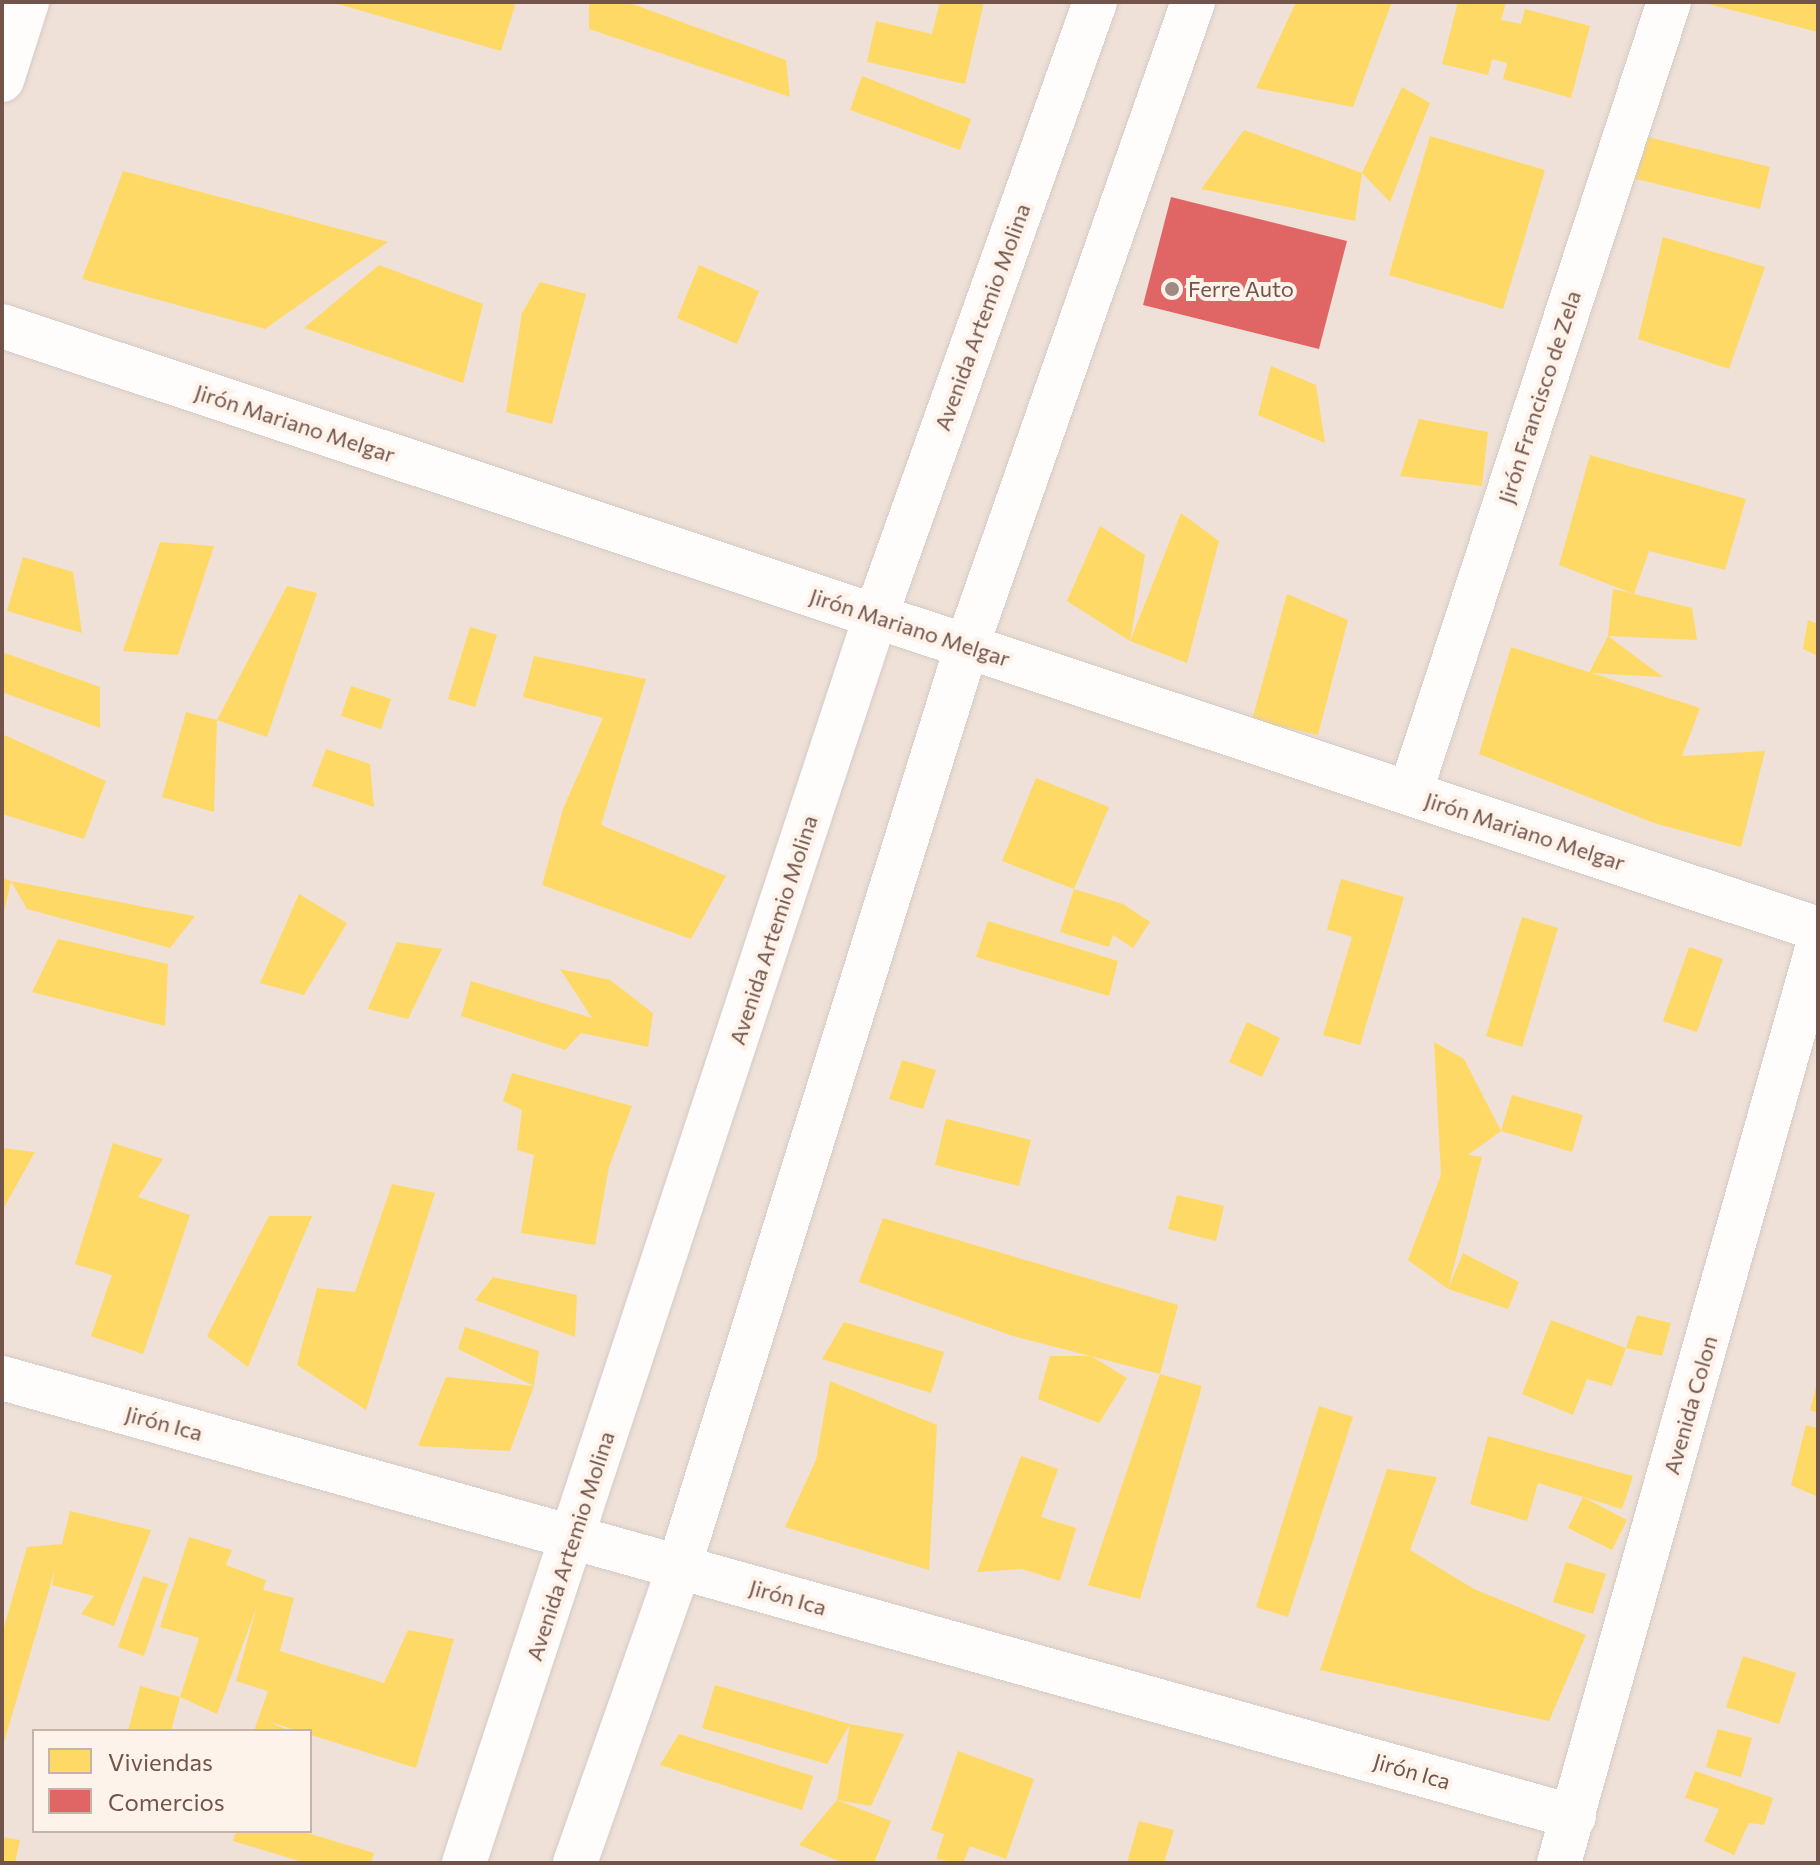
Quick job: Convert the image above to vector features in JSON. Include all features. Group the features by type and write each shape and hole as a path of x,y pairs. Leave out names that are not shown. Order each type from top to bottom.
{"street":[{"path":"2,80 27,2"},
{"name":"Avenida Artemio Molina","path":"464,1863 575,1535 876,615 1095,2"},
{"path":"575,1863 679,1567 967,646 1193,2"},
{"name":"Jirón Francisco de Zela","path":"1410,793 1669,2"},
{"name":"Jirón Mariano Melgar","path":"2,326 1818,929"},
{"name":"Avenida Colon","path":"1559,1863 1818,945"},
{"name":"Jirón Ica","path":"2,1378 575,1535 679,1567 1574,1817"}],"shaded area":[{"path":"2,2 1818,2 1818,1863 2,1863"}],"building: Viviendas":[{"path":"331,2 516,2 501,51"},
{"path":"589,2 627,2 786,60 790,97 589,29"},
{"path":"940,2 984,2 965,84 867,62 876,21 932,34"},
{"path":"1296,2 1392,2 1353,107 1256,88"},
{"path":"1458,2 1506,2 1501,20 1521,24 1525,9 1590,26 1571,98 1503,79 1507,63 1492,59 1488,75 1442,64"},
{"path":"1818,2 1818,32 1704,3"},
{"path":"862,76 971,119 960,150 850,110"},
{"path":"1402,87 1430,103 1390,202 1362,173"},
{"path":"1244,130 1362,173 1355,221 1201,189"},
{"path":"1430,136 1545,170 1503,309 1389,275"},
{"path":"1643,136 1770,167 1760,209 1632,178"},
{"path":"123,171 388,242 265,329 82,279"},
{"path":"1663,237 1765,267 1729,369 1638,339"},
{"path":"379,265 483,304 463,383 304,328"},
{"path":"699,265 759,291 737,344 677,318"},
{"path":"540,282 586,294 552,424 506,412 522,313"},
{"path":"1271,366 1316,385 1325,443 1258,415"},
{"path":"1419,419 1488,432 1482,486 1400,476"},
{"path":"1590,455 1746,499 1725,570 1649,551 1634,594 1559,565"},
{"path":"1181,513 1219,541 1187,663 1130,641"},
{"path":"1100,526 1145,555 1130,641 1067,601"},
{"path":"160,542 214,546 178,655 123,651"},
{"path":"23,557 73,572 82,633 7,611"},
{"path":"287,586 317,593 267,737 217,720"},
{"path":"1613,589 1692,608 1697,640 1608,636"},
{"path":"1287,594 1348,620 1318,735 1252,720"},
{"path":"1808,620 1818,624 1818,656 1803,649"},
{"path":"470,627 497,635 475,707 448,699"},
{"path":"1608,636 1663,677 1589,673"},
{"path":"1511,647 1700,708 1682,756 1765,751 1741,847 1654,823 1479,754"},
{"path":"2,652 100,687 100,728 2,692"},
{"path":"534,656 646,679 601,825 726,876 691,939 542,885 563,809 603,718 523,697"},
{"path":"351,686 391,699 381,729 341,716"},
{"path":"186,712 217,720 214,812 162,797"},
{"path":"2,734 106,781 84,839 2,814"},
{"path":"326,749 370,764 374,807 312,786"},
{"path":"1036,778 1109,807 1074,889 1002,861"},
{"path":"2,878 11,881 3,916 2,915"},
{"path":"1341,879 1404,897 1360,1045 1323,1035 1352,937 1327,929"},
{"path":"11,881 195,916 170,948 27,909"},
{"path":"1074,889 1123,904 1150,922 1133,948 1113,935 1109,947 1060,932"},
{"path":"299,894 347,923 304,995 260,983"},
{"path":"1522,917 1558,928 1522,1047 1486,1036"},
{"path":"988,921 1118,961 1109,996 976,957"},
{"path":"58,939 168,964 165,1026 32,992"},
{"path":"397,942 442,949 408,1019 368,1009"},
{"path":"1689,947 1723,959 1697,1032 1663,1021"},
{"path":"560,969 610,980 653,1013 648,1047 581,1033 565,1050 461,1016 471,981 592,1018"},
{"path":"1247,1022 1280,1038 1262,1077 1229,1062"},
{"path":"1434,1042 1464,1059 1501,1131 1468,1155 1482,1157 1448,1289 1408,1260 1441,1175"},
{"path":"902,1060 936,1070 923,1109 889,1099"},
{"path":"512,1073 632,1106 609,1167 595,1245 521,1233 534,1155 517,1150 522,1110 503,1101"},
{"path":"1512,1095 1583,1115 1572,1152 1501,1131"},
{"path":"946,1119 1031,1140 1019,1186 935,1165"},
{"path":"113,1143 163,1159 138,1197 190,1215 143,1354 91,1336 112,1275 75,1264"},
{"path":"2,1148 35,1152 2,1211"},
{"path":"392,1184 435,1193 366,1410 297,1365 317,1288 355,1292"},
{"path":"1177,1195 1224,1206 1216,1241 1168,1229"},
{"path":"269,1216 312,1216 248,1367 207,1336"},
{"path":"883,1218 1178,1305 1160,1374 1013,1336 859,1282"},
{"path":"1463,1253 1519,1282 1508,1309 1448,1289"},
{"path":"493,1277 577,1295 575,1337 475,1300"},
{"path":"1637,1315 1671,1323 1662,1356 1626,1348"},
{"path":"1551,1320 1626,1348 1612,1386 1587,1379 1573,1415 1522,1394"},
{"path":"844,1322 944,1352 931,1393 822,1359"},
{"path":"465,1327 539,1351 534,1386 458,1349"},
{"path":"1050,1356 1091,1356 1127,1378 1099,1423 1038,1399"},
{"path":"1160,1374 1202,1386 1140,1599 1088,1585"},
{"path":"446,1377 534,1386 510,1451 418,1446"},
{"path":"1818,1379 1818,1413 1810,1410"},
{"path":"830,1381 937,1425 929,1570 785,1527 816,1460"},
{"path":"1319,1406 1353,1417 1288,1617 1256,1607"},
{"path":"1806,1425 1818,1428 1818,1497 1791,1485"},
{"path":"1488,1436 1633,1476 1622,1509 1538,1483 1527,1521 1470,1504"},
{"path":"1021,1456 1058,1469 1041,1517 1076,1528 1060,1581 1022,1569 977,1572"},
{"path":"1387,1469 1437,1477 1410,1550 1474,1589 1586,1635 1549,1721 1320,1670"},
{"path":"1583,1497 1627,1520 1612,1550 1568,1528"},
{"path":"70,1511 151,1530 114,1626 81,1614 94,1596 52,1585 55,1569 2,1749 2,1634 27,1547 62,1544"},
{"path":"189,1537 232,1550 226,1565 266,1580 263,1590 294,1598 280,1651 384,1683 408,1630 454,1639 416,1768 312,1735 312,1729 292,1729 267,1721 285,1729 255,1729 268,1691 236,1681 257,1606 217,1714 180,1697 199,1638 160,1627"},
{"path":"1566,1562 1606,1574 1593,1614 1553,1602"},
{"path":"143,1576 168,1584 144,1656 118,1647"},
{"path":"1743,1656 1796,1673 1779,1724 1726,1707"},
{"path":"715,1685 850,1724 827,1764 702,1728"},
{"path":"140,1686 180,1697 172,1729 129,1729"},
{"path":"850,1724 904,1734 871,1806 837,1800"},
{"path":"1718,1729 1752,1738 1741,1777 1706,1767"},
{"path":"679,1734 813,1776 802,1810 660,1765"},
{"path":"958,1751 1034,1779 1006,1859 970,1846 963,1863 936,1859 944,1834 931,1830"},
{"path":"1695,1771 1773,1798 1764,1825 1749,1823 1734,1855 1704,1841 1719,1809 1685,1798"},
{"path":"837,1800 891,1821 874,1863 844,1863 799,1845"},
{"path":"1139,1821 1174,1830 1164,1863 1127,1863"},
{"path":"235,1833 308,1833 374,1853 371,1863 306,1863 233,1841"},
{"path":"2,1837 20,1840 15,1863 2,1863"}],"building: Comercios":[{"path":"1171,197 1347,241 1319,349 1143,305"}],"place":[{"name":"Ferre Auto","path":"1172,289"}]}
